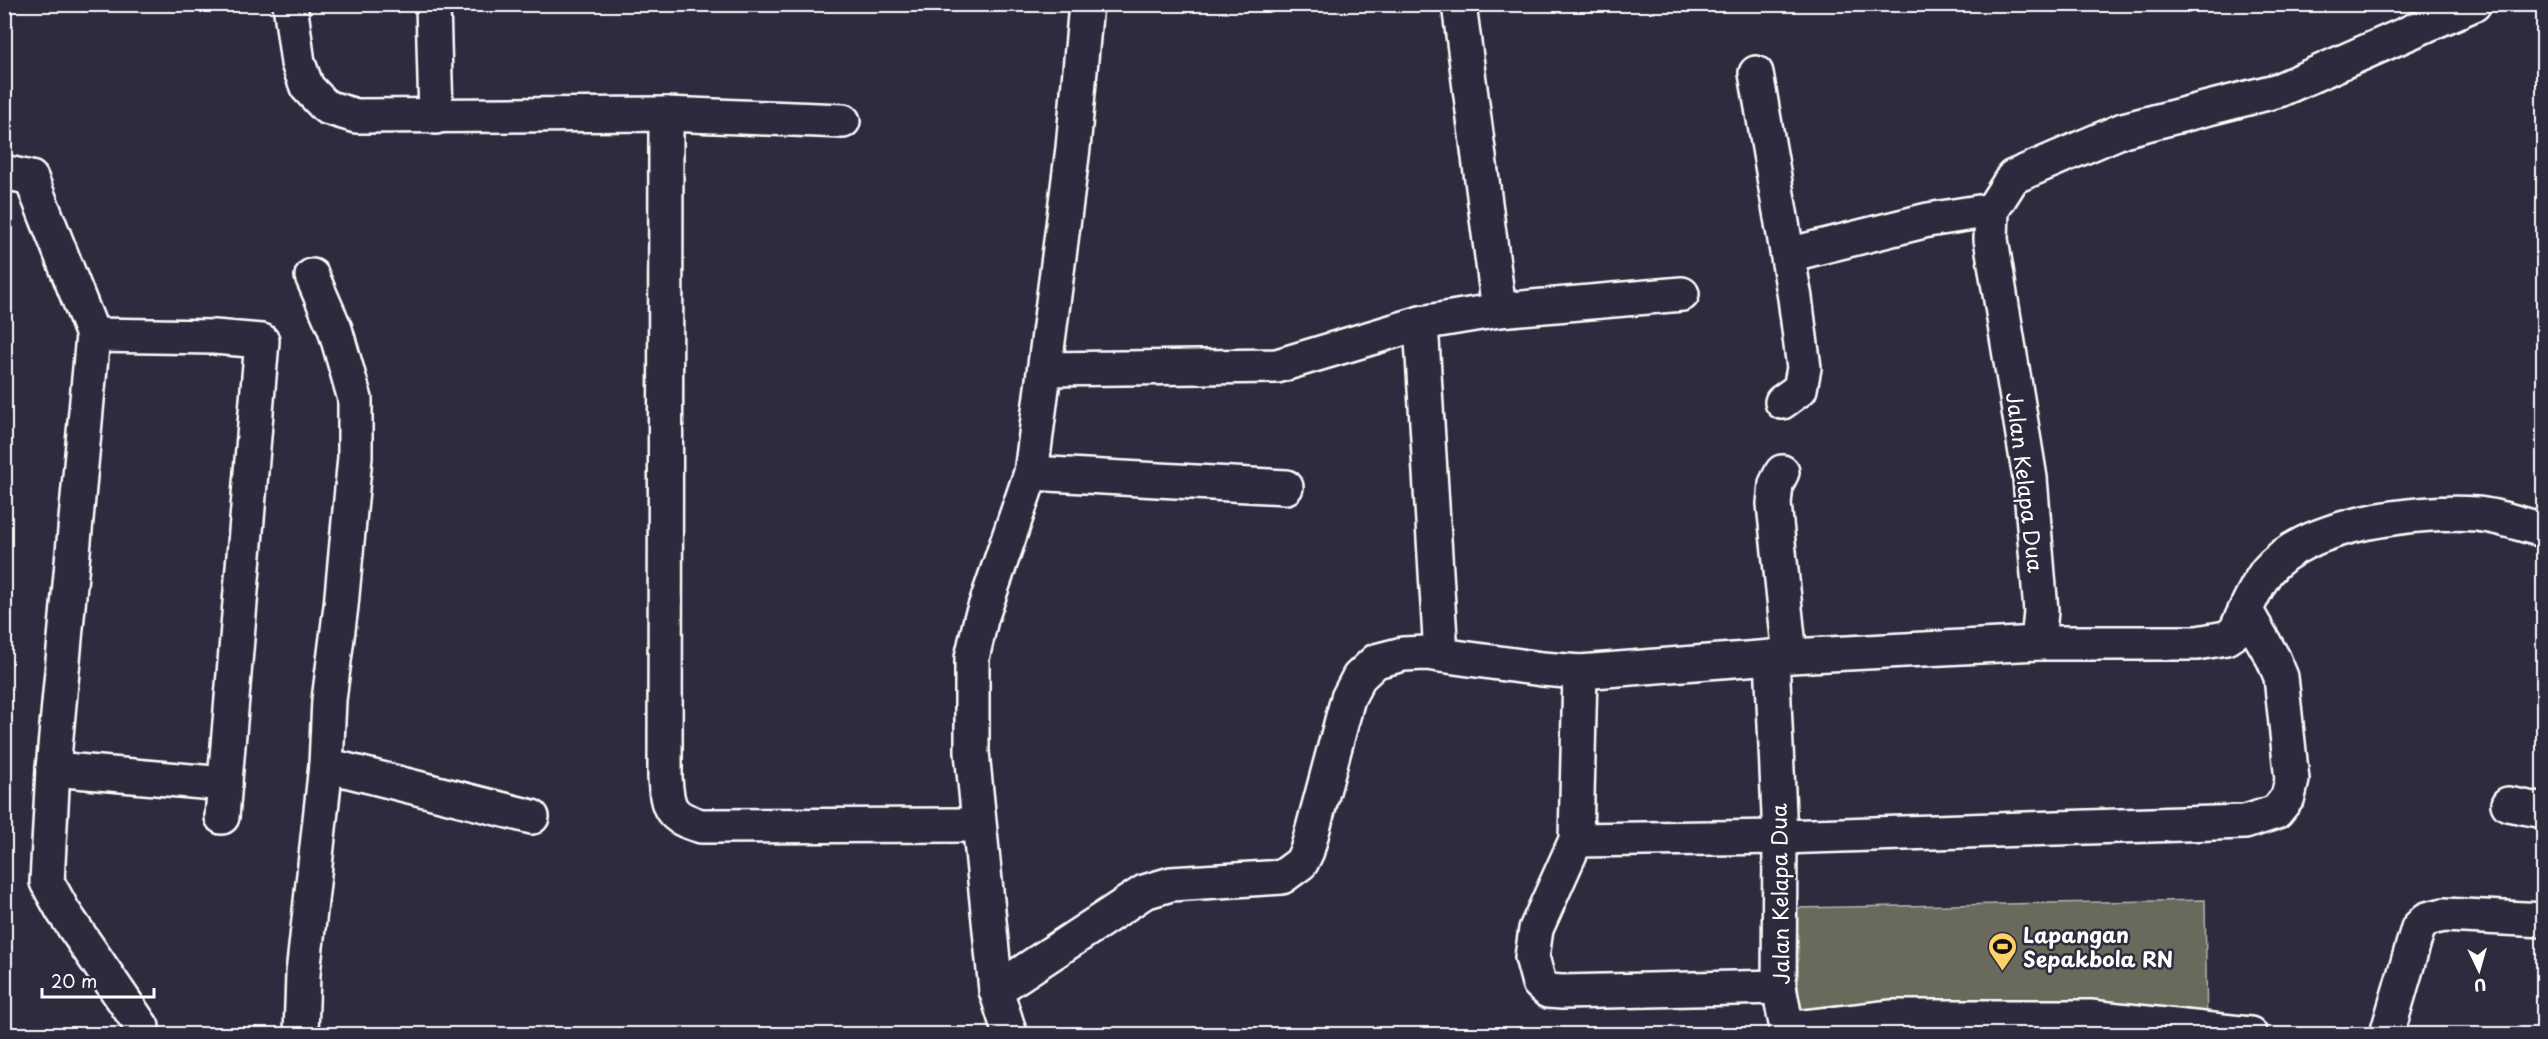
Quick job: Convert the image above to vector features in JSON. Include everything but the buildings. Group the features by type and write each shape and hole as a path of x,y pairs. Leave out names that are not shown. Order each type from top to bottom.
{"street":[{"path":"290,4 298,63 307,87 326,107 356,116 666,114 843,121"},
{"path":"433,4 436,117"},
{"path":"1010,1035 996,990 977,825 972,752 972,658 981,619 1032,473 1073,148 1086,4"},
{"path":"1459,4 1499,310"},
{"path":"1788,255 1928,220 1992,210 2013,177 2051,160 2123,130 2279,90 2474,4"},
{"path":"1756,73 1788,255 1804,378 1800,389 1782,402"},
{"path":"666,114 665,777 666,795 671,812 681,821 701,826 977,825"},
{"path":"4,172 31,178 93,335 53,769 47,882 63,911 142,1028"},
{"name":"Jalan Kelapa Dua","path":"1992,210 1993,255 2030,478 2041,611 2038,644"},
{"path":"301,1035 303,974 326,765 329,700 352,488 355,399 335,329 312,276"},
{"path":"1046,369 1276,366 1421,323 1499,310 1682,294"},
{"path":"1421,323 1441,655"},
{"path":"93,335 214,337 262,341 222,817"},
{"name":"Jalan Kelapa Dua","path":"1782,472 1776,484 1774,504 1781,657 1779,987 1787,1032"},
{"path":"1032,473 1286,487"},
{"path":"996,990 1144,892 1171,885 1282,877 1292,872 1301,863 1307,851 1348,698 1359,677 1376,662 1403,654 1441,655 1580,672 1781,657 2038,644 2197,643 2226,638 2235,632 2267,572 2300,544 2341,529 2427,513 2479,514 2544,530"},
{"path":"1576,840 1780,837 2245,822 2276,812 2288,797 2292,780 2281,677 2273,658 2246,611"},
{"path":"1580,672 1576,840 1536,929 1532,957 1539,983 1548,990 1779,987"},
{"path":"326,765 531,817"},
{"path":"53,769 225,784"},
{"path":"2508,804 2544,811"},
{"path":"2387,1035 2418,928 2427,919 2444,915 2544,920"},
{"path":"1787,1032 1892,1017 2090,1017 2250,1035"}],"green space":[{"name":"Lapangan Sepakbola RN","path":"2205,900 2207,1034 1799,1034 1797,908"}],"place":[{"name":"Lapangan Sepakbola RN","path":"2002,972"}]}
